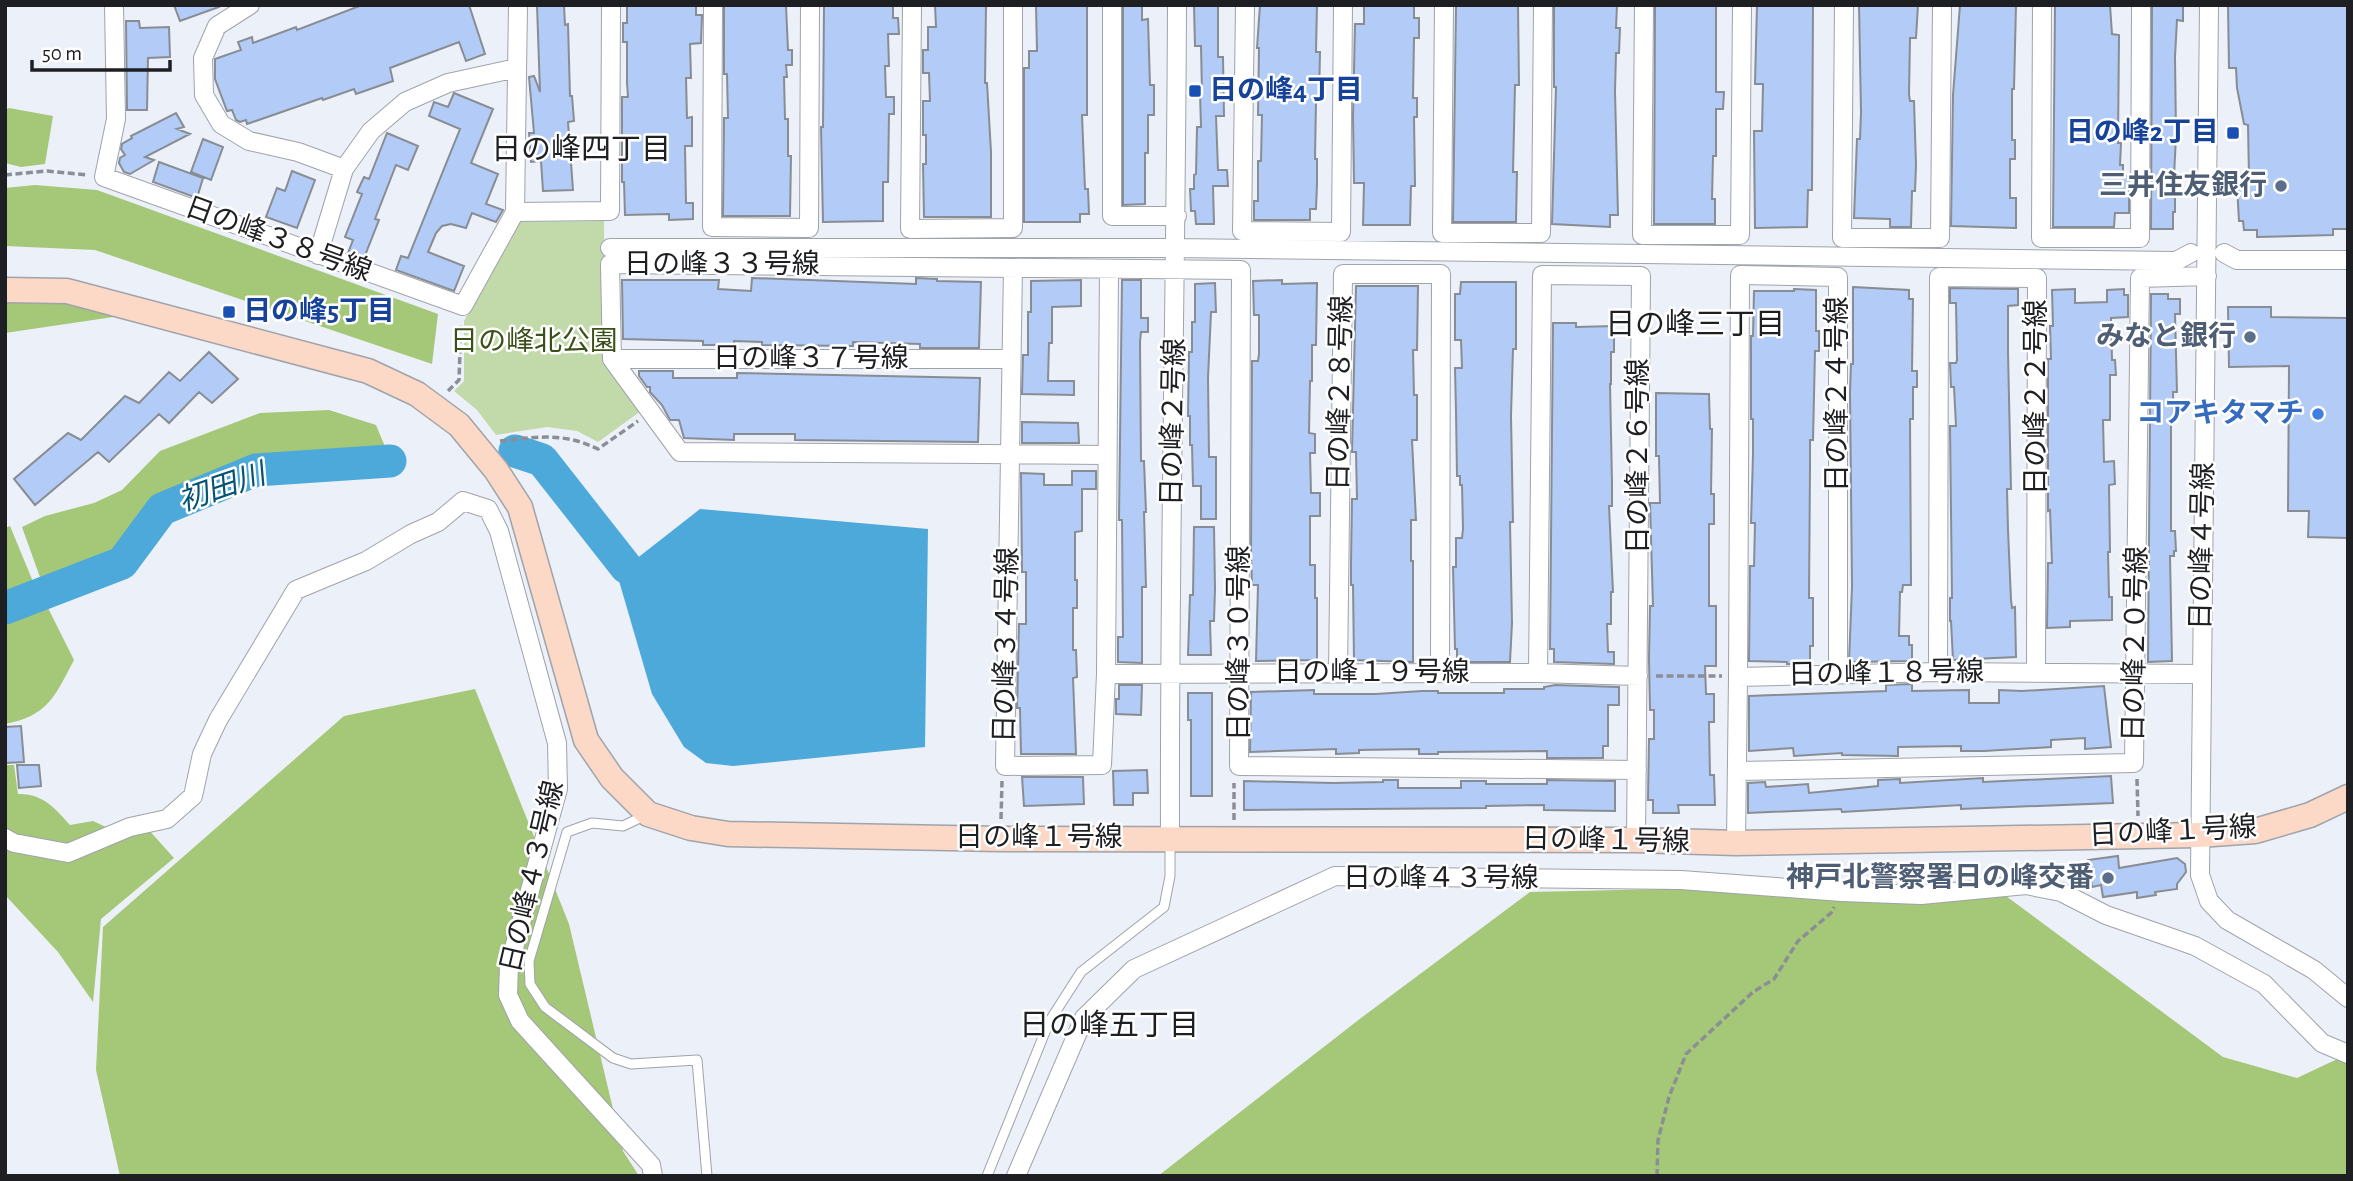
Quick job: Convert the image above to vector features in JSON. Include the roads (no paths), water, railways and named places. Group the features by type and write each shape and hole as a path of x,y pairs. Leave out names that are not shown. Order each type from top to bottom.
{"street":[{"name":"日の峰３８号線","path":"114,5 116,119 104,177 463,306 515,212"},
{"path":"250,5 217,26 203,58 204,95 221,124 248,141 298,152 344,169"},
{"path":"518,5 515,212 610,211 611,5"},
{"path":"713,5 712,227 809,228 810,5"},
{"path":"912,5 910,229 1013,229 1013,5"},
{"path":"1112,5 1112,216 1177,216"},
{"name":"日の峰２号線","path":"1170,838 1177,5"},
{"path":"1245,5 1242,231 1341,232 1343,5"},
{"path":"1444,5 1442,233 1541,233 1543,5"},
{"path":"1644,5 1642,235 1740,235 1742,5"},
{"path":"1844,5 1842,238 1940,238 1942,5"},
{"path":"2042,5 2041,238 2140,239 2141,5"},
{"name":"日の峰４号線","path":"2209,5 2200,875 2209,901 2227,920 2314,971 2348,998"},
{"path":"318,255 344,169 371,131 405,102 448,83 517,68"},
{"path":"610,248 1176,248 2176,261 2191,253"},
{"path":"2224,253 2237,260 2348,260"},
{"name":"日の峰３３号線","path":"612,359 610,264 1176,270"},
{"name":"日の峰３４号線","path":"1013,268 1005,766 1102,765 1106,674 1109,269"},
{"name":"日の峰３０号線","path":"1176,270 1241,270 1239,766 1637,770"},
{"name":"日の峰２８号線","path":"1338,673 1342,274 1441,274 1440,673"},
{"name":"日の峰２６号線","path":"1538,673 1542,275 1640,276 1636,840"},
{"name":"日の峰２４号線","path":"1738,677 1740,275 1838,276 1838,674"},
{"name":"日の峰２０号線","path":"1737,771 2134,763 2140,278 2207,276"},
{"name":"日の峰２２号線","path":"1938,672 1940,277 2037,278 2036,673"},
{"name":"日の峰１号線","path":"5,290 67,292 368,371 417,394 459,425 496,470 520,507 586,740 612,778 648,814 691,828 728,834 1001,839 1636,840 1736,843 2199,835 2255,831 2310,815 2348,797"},
{"path":"612,359 680,452 1107,455"},
{"name":"日の峰３７号線","path":"612,359 1011,359"},
{"name":"日の峰４３号線","path":"5,838 14,843 68,853 130,827 167,819 193,796 202,754 218,720 296,590 366,561 411,534 438,522 463,501 488,509 499,531 557,743 558,789 509,966 508,995 520,1021 651,1165 653,1176"},
{"name":"日の峰１８号線","path":"1738,677 1938,672 2200,674"},
{"name":"日の峰１９号線","path":"1106,674 1538,673 1638,676"},
{"path":"1736,843 1738,677"},
{"name":"日の峰４３号線","path":"1016,1176 1084,1018 1134,969 1335,876 1681,880 1921,895 2026,885 2061,892 2106,915 2195,946 2264,984 2322,1043 2348,1054"}],"lane":[{"path":"648,814 623,826 592,823 567,832 529,961 530,984 545,1007 613,1058 631,1064 698,1060 707,1176"},
{"path":"987,1176 1049,1022 1081,972 1164,906 1170,876 1170,838"}],"water":[{"path":"700,509 928,529 925,747 733,766 706,763 684,747 652,694 617,574"}],"waterway":[{"name":"初田川","path":"515,451 542,460 626,567"},
{"name":"初田川","path":"5,608 122,563 162,509 256,470 390,461"}],"place":[{"name":"日の峰4丁目","path":"1195,91"},
{"name":"日の峰2丁目","path":"2233,133"},
{"name":"三井住友銀行","path":"2281,186"},
{"name":"日の峰5丁目","path":"229,312"},
{"name":"みなと銀行","path":"2250,337"},
{"name":"コアキタマチ","path":"2318,414"},
{"name":"神戸北警察署日の峰交番","path":"2108,878"}],"district":[{"name":"日の峰四丁目","path":"581,150"},
{"name":"日の峰三丁目","path":"1695,325"},
{"name":"日の峰五丁目","path":"1109,1026"}],"park label":[{"name":"日の峰北公園","path":"534,342"}]}
